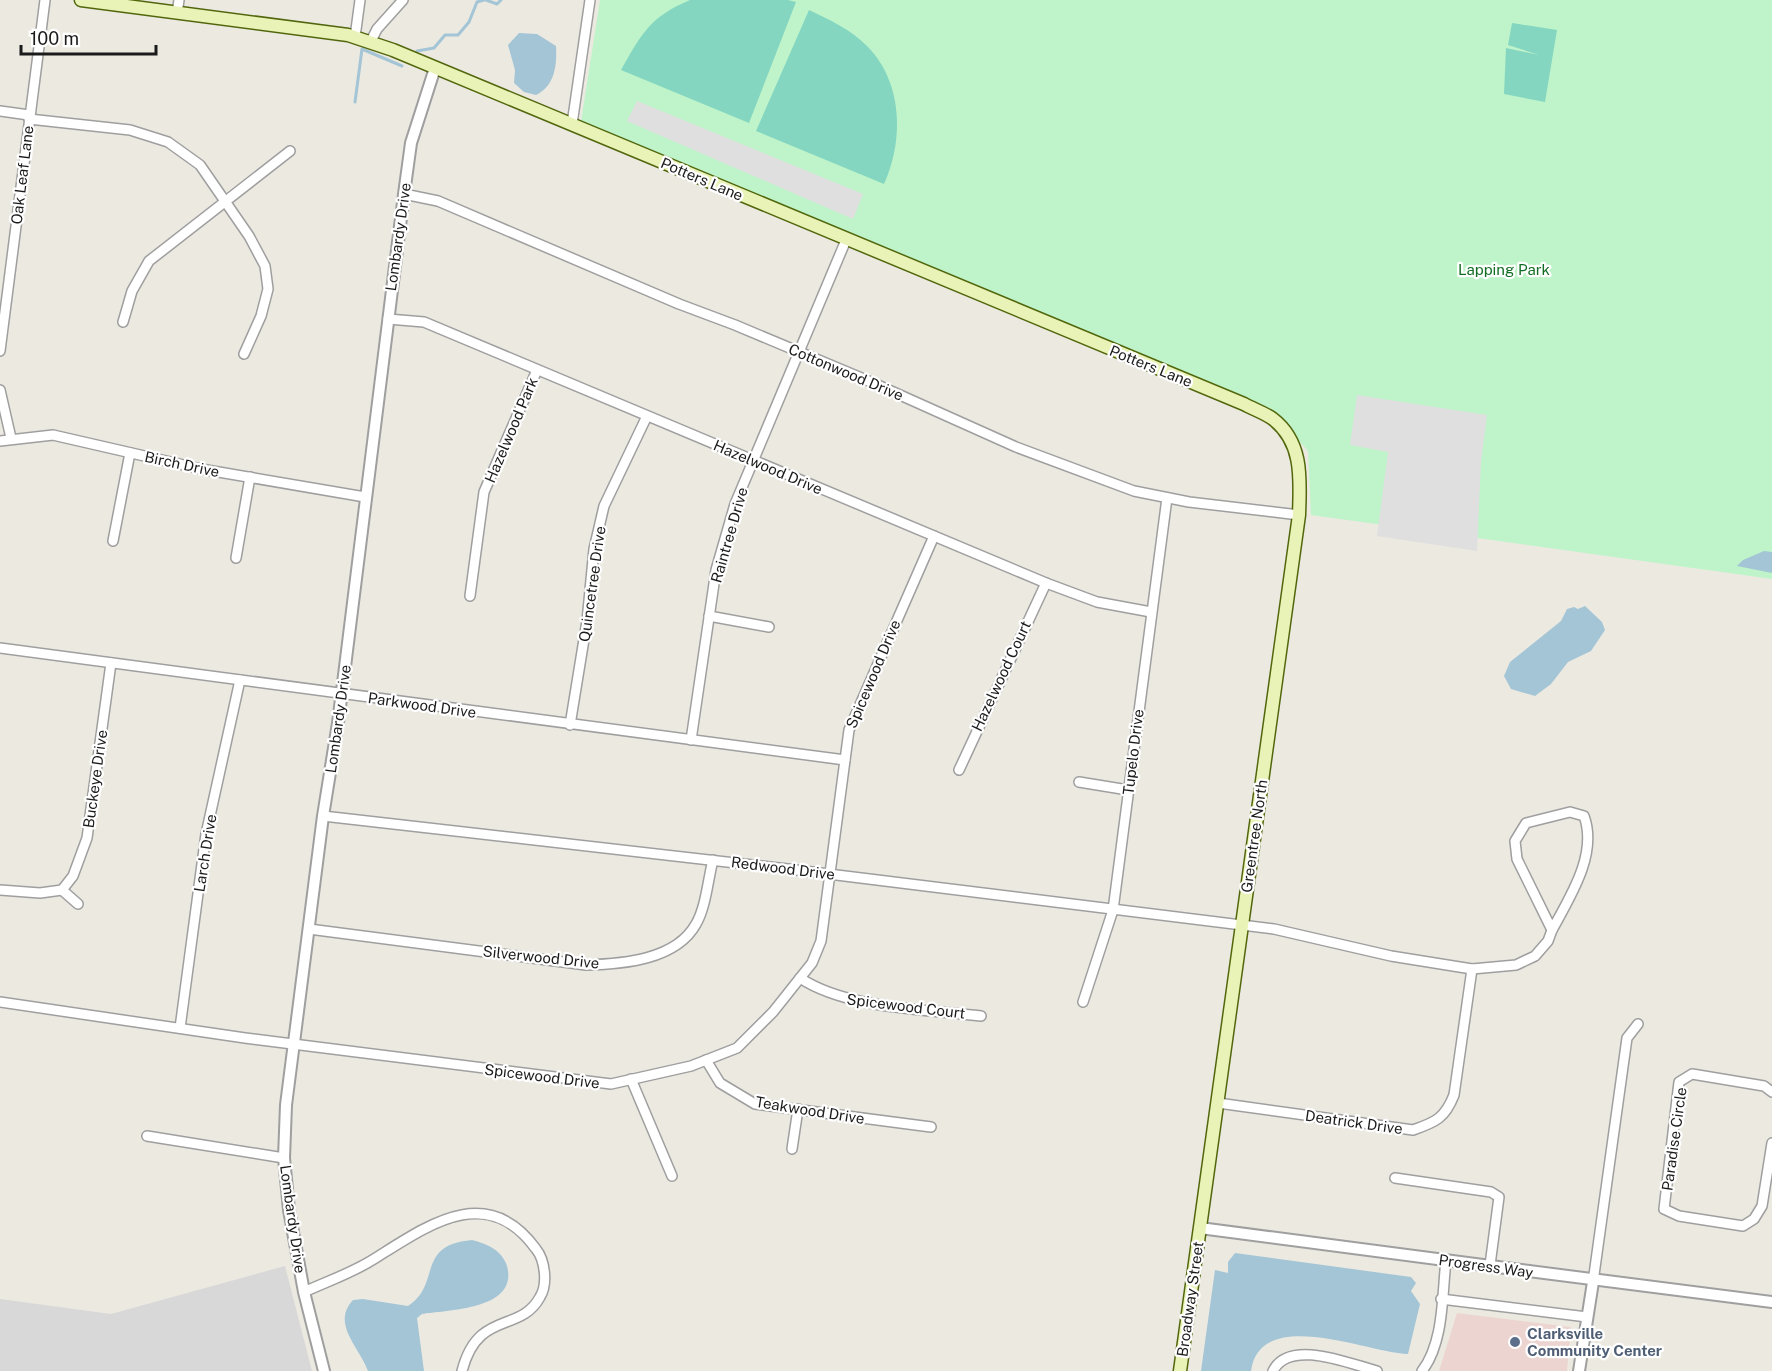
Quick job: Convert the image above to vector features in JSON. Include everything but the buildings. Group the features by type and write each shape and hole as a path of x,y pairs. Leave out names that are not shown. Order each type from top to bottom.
{"main road":[{"name":"Potters Lane","path":"81,0 355,37 572,124 1244,404 1273,419 1294,445"},
{"name":"Greentree North","path":"1200,1228 1299,515 1300,469 1294,445"},
{"name":"Broadway Street","path":"1180,1371 1200,1228"}],"street":[{"name":"Oak Leaf Lane","path":"0,351 45,0"},
{"path":"177,13 179,0"},
{"path":"355,37 360,0"},
{"path":"370,43 377,29 403,0"},
{"path":"572,124 590,0"},
{"name":"Lombardy Drive","path":"324,1371 304,1292 289,1210 284,1158 286,1105 323,816 342,694 411,143 435,68"},
{"path":"0,111 130,130 168,141 200,165 224,203 249,236 265,266 268,289 261,316 244,354"},
{"path":"123,322 132,291 149,261 291,151"},
{"name":"Cottonwood Drive","path":"404,194 438,201 679,304 799,351 1017,447 1134,491 1167,498 1299,515"},
{"name":"Raintree Drive","path":"692,741 716,570 732,515 846,240"},
{"name":"Hazelwood Drive","path":"388,319 424,322 1046,583 1096,602 1151,612"},
{"name":"Hazelwood Park","path":"470,596 484,492 537,370"},
{"path":"0,390 11,438"},
{"name":"Quincetree Drive","path":"570,725 587,621 594,549 604,506 647,416"},
{"name":"Birch Drive","path":"0,441 53,435 250,477 365,497"},
{"path":"113,541 130,453"},
{"path":"236,558 250,477"},
{"name":"Tupelo Drive","path":"1083,1002 1113,910 1167,498"},
{"name":"Spicewood Drive","path":"0,1002 294,1044 611,1084 706,1060 737,1048 773,1012 812,963 821,940 849,730 934,536"},
{"name":"Hazelwood Court","path":"959,770 1046,583"},
{"path":"709,616 769,627"},
{"name":"Parkwood Drive","path":"0,648 845,760"},
{"name":"Buckeye Drive","path":"62,890 73,876 87,838 111,663"},
{"name":"Larch Drive","path":"180,1028 206,834 240,680"},
{"path":"1079,782 1128,790"},
{"name":"Redwood Drive","path":"323,816 713,860 1274,929 1391,956 1472,969 1516,965 1535,956 1548,941 1578,881 1590,831 1584,816 1570,812 1526,823 1515,841 1518,859 1552,930"},
{"name":"Silverwood Drive","path":"309,929 586,965 621,964 666,951 684,939 697,923 713,860"},
{"path":"0,890 40,893 62,890 78,904"},
{"name":"Deatrick Drive","path":"1218,1103 1413,1130 1440,1120 1447,1112 1454,1095 1472,969"},
{"name":"Spicewood Court","path":"800,978 816,988 844,999 981,1016"},
{"path":"1579,1371 1627,1038 1638,1024"},
{"name":"Teakwood Drive","path":"706,1060 720,1083 755,1104 931,1127"},
{"name":"Paradise Circle","path":"1772,1092 1764,1086 1692,1074 1679,1082 1665,1209 1678,1216 1743,1226 1754,1219 1762,1206 1771,1161 1772,1143"},
{"path":"631,1079 672,1176"},
{"path":"792,1149 798,1109"},
{"path":"147,1136 284,1158"},
{"path":"1395,1178 1491,1192 1499,1197 1490,1265"},
{"path":"304,1292 349,1273 438,1220 465,1212 500,1218 522,1231 538,1251 545,1271 541,1296 526,1313 490,1328 475,1340 462,1371"},
{"name":"Progress Way","path":"1200,1228 1490,1265 1593,1282 1772,1302"},
{"path":"1422,1371 1431,1359 1442,1299 1446,1260"},
{"path":"1442,1299 1587,1317"},
{"path":"1273,1371 1288,1357 1302,1353 1377,1371"}],"shaded area":[{"path":"637,101 863,194 853,219 627,121"},
{"path":"1357,395 1487,415 1481,462 1477,551 1377,536 1388,452 1350,445"},
{"path":"285,1266 312,1371 0,1371 0,1299 111,1314"},
{"path":"1457,1313 1571,1327 1567,1371 1439,1371"}],"green space":[{"name":"Lapping Park","path":"600,0 1772,0 1772,579 1311,515 1308,451 1281,421 580,128"},
{"path":"690,0 788,0 796,2 749,123 621,70 648,28 665,13"},
{"path":"809,10 840,25 860,40 879,60 888,77 893,94 897,130 895,149 884,184 756,131"},
{"path":"1512,23 1557,30 1545,102 1504,94 1506,48 1539,55 1508,45"}],"water":[{"path":"519,33 537,34 556,46 554,74 547,86 536,95 524,92 514,83 515,70 508,45"},
{"path":"1764,551 1772,552 1772,573 1737,566 1743,560"},
{"path":"1585,606 1602,622 1605,630 1591,651 1568,662 1551,684 1535,696 1511,689 1504,676 1510,662 1561,621 1567,609 1574,607 1578,609"},
{"path":"472,1240 493,1248 505,1260 508,1281 502,1292 478,1305 422,1314 417,1318 424,1371 368,1371 346,1326 347,1309 353,1300 363,1299 408,1306 418,1297 436,1257 443,1249 454,1243"},
{"path":"1235,1253 1411,1277 1416,1283 1411,1291 1420,1304 1408,1354 1318,1337 1294,1336 1274,1340 1259,1351 1251,1371 1201,1371 1215,1270 1228,1273 1228,1262"}],"waterway":[{"path":"417,51 434,48 445,35 458,35 469,22 477,2 484,0"},
{"path":"486,0 497,4 501,0"},
{"path":"355,102 362,49 402,66"}],"place":[{"name":"Clarksville Community Center","path":"1515,1342"}]}
